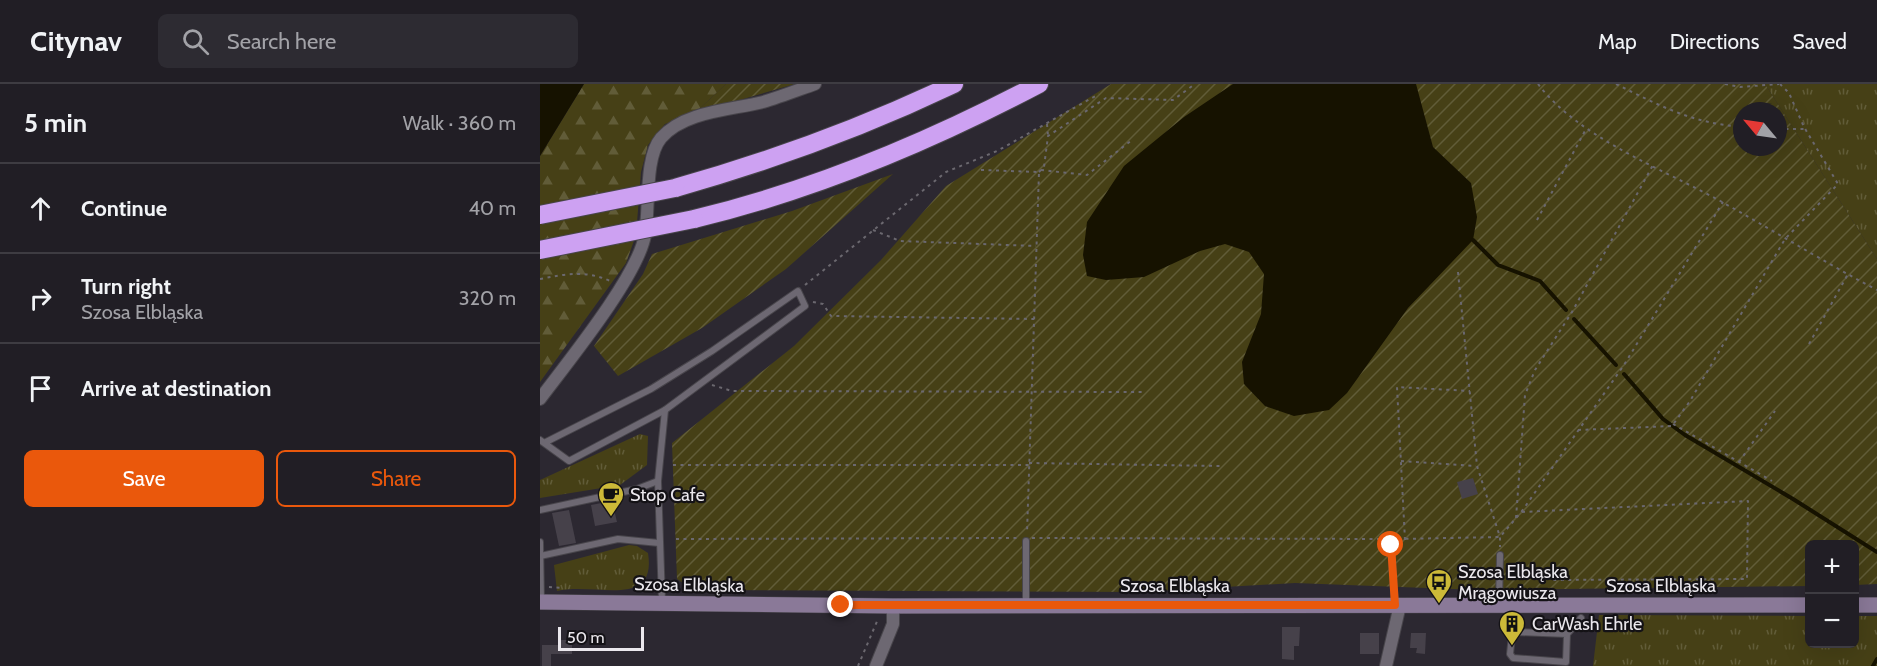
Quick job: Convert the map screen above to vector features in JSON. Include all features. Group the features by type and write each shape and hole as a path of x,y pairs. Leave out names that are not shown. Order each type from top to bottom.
{"highway":[{"path":"540,215 675,188 726,173 840,135 954,84"},
{"path":"540,250 694,219 793,191 914,146 1039,84"}],"main road":[{"name":"Szosa Elbląska","path":"540,602 887,610 1026,606 1805,605"},
{"path":"1859,605 1877,605"}],"street":[{"path":"540,399 621,286 641,249 645,235 652,157 662,137 673,128 695,118 764,101 815,84"},
{"path":"1386,666 1397,605"},
{"path":"876,666 893,624 887,610"}],"lane":[{"path":"798,291 805,306 665,410 569,461 542,441 661,383 712,351 798,291"},
{"path":"663,605 658,481 665,410"},
{"path":"540,510 637,489 658,481"},
{"path":"541,555 618,539 659,543"},
{"path":"1026,540 1026,606"},
{"path":"540,542 540,602"},
{"path":"1391,545 1397,605"},
{"path":"1499,605 1500,555"},
{"path":"1567,634 1516,632 1512,635 1510,654 1513,658 1566,662 1567,634 1581,618"}],"path":[{"path":"1048,136 1106,98 1173,100 1195,84"},
{"path":"1538,84 1557,105 1587,129 1723,202 1877,290"},
{"path":"1616,84 1668,111 1699,122 1733,126"},
{"path":"1673,424 1690,401 1785,239 1838,184 1805,129 1789,93 1780,84 1740,87 1725,84"},
{"path":"798,291 946,172 997,150 1099,94"},
{"path":"1026,540 1036,246 1040,171 1048,136 1047,122"},
{"path":"1537,220 1587,129"},
{"path":"1787,129 1805,129"},
{"path":"981,170 1087,175 1132,140"},
{"path":"1516,518 1525,395 1530,379 1572,312 1653,165"},
{"path":"676,539 1026,540 1309,537 1405,540 1500,537 1522,512 1624,365 1723,202"},
{"path":"873,230 900,241 1036,246"},
{"path":"1458,272 1477,466 1500,537"},
{"path":"540,279 574,273 595,274 621,286"},
{"path":"1809,344 1848,274"},
{"path":"805,306 815,301 823,304 831,316 1034,319"},
{"path":"704,382 732,391 1142,392"},
{"path":"1405,540 1397,387 1470,391"},
{"path":"1739,462 1775,411"},
{"path":"1578,430 1673,424 1772,481"},
{"path":"1401,461 1477,466"},
{"path":"673,465 1221,466"},
{"path":"1522,512 1748,501 1747,579 1549,580"},
{"path":"858,666 887,610"}],"green space":[{"path":"584,84 726,84 695,113 665,124 648,145 641,172 636,235 626,263 540,382 540,156"},
{"path":"726,84 795,84 695,113"},
{"path":"1111,84 1765,84 1777,102 1733,102 1733,156 1787,156 1787,118 1877,259 1877,584 1859,585 1859,540 1805,540 1805,586 1479,590 1295,583 1139,592 693,590 677,579 672,443 794,346 881,260 946,186"},
{"path":"1765,84 1877,84 1877,259 1787,118 1787,102 1777,102"},
{"path":"893,174 786,269 702,328 618,376 594,346 643,274 652,254 792,211"},
{"path":"640,434 648,436 647,465 620,485 540,498 540,480"},
{"path":"629,545 637,546 648,553 648,571 643,582 633,588 620,590 557,591 554,565"},
{"path":"1599,615 1805,616 1805,648 1859,648 1859,616 1877,616 1877,666 1593,666"}],"shaded area":[{"path":"540,84 584,84 540,156"},
{"path":"1233,84 1416,84 1433,147 1471,183 1477,217 1473,240 1408,308 1347,393 1329,410 1294,416 1265,406 1244,384 1242,362 1261,314 1264,274 1249,252 1225,244 1200,251 1144,277 1106,280 1087,276 1083,255 1087,222 1124,166 1184,117"}],"building":[{"path":"1473,478 1478,494 1462,499 1457,482"},
{"path":"612,501 617,522 595,526 591,505"},
{"path":"569,510 576,543 559,546 552,513"},
{"path":"1282,627 1300,627 1299,646 1294,646 1294,660 1282,659"},
{"path":"1360,633 1379,633 1379,654 1360,654"},
{"path":"1411,633 1426,633 1425,654 1416,653 1417,648 1410,648"},
{"path":"560,640 572,640 572,654 551,654 551,666 542,666 542,645 560,645"}],"waterway":[{"path":"1473,240 1498,265 1540,281 1566,310"},
{"path":"1574,319 1616,365"},
{"path":"1624,374 1663,419 1685,435 1877,552"},
{"path":"1873,666 1877,659"}],"place":[{"name":"Stop Cafe","path":"611,518"},
{"name":"Szosa Elbląska Mrągowiusza","path":"1439,605"},
{"name":"CarWash Ehrle","path":"1512,647"}],"route":[{"path":"841,605 1395,605 1391,545"}]}
